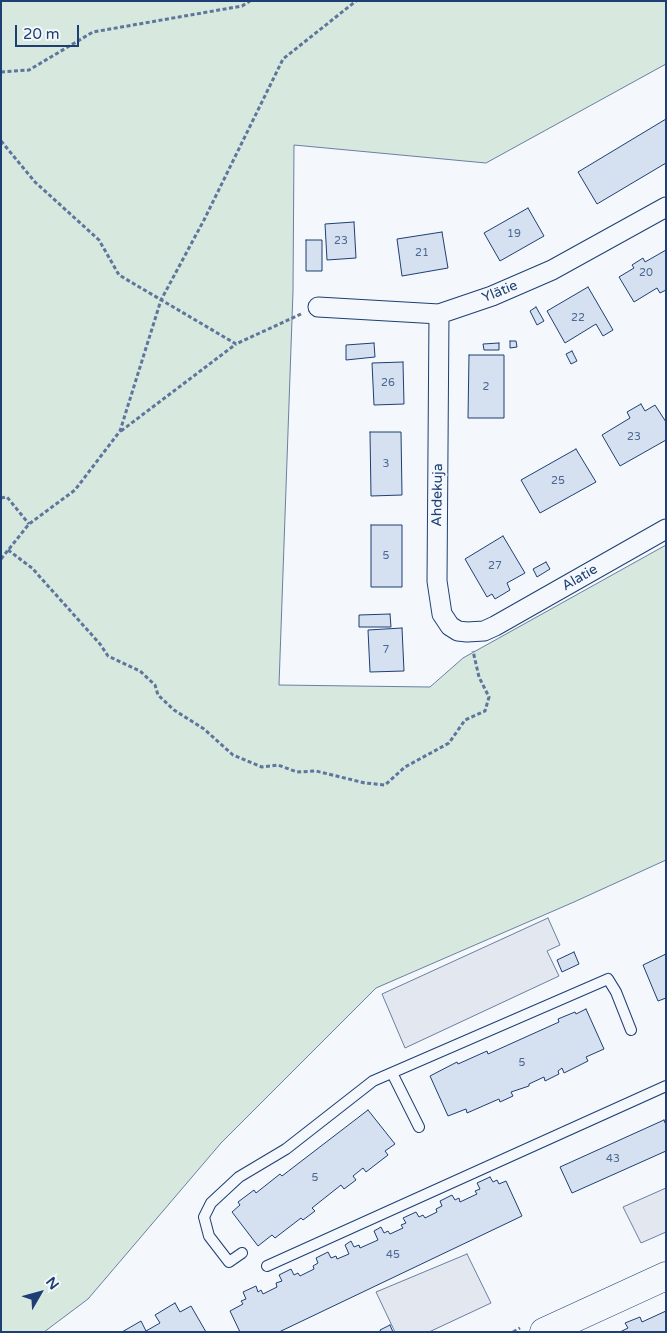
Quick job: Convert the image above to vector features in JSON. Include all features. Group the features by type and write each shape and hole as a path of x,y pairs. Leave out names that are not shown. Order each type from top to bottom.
{"street":[{"name":"Ylätie","path":"318,307 439,314 492,296 552,270 666,207"},
{"name":"Ahdekuja","path":"439,314 437,588 442,614 450,626 458,631 469,632"},
{"name":"Alatie","path":"469,632 484,631 495,626 666,530"},
{"path":"544,1332 666,1276"}],"lane":[{"path":"242,1253 229,1262 209,1236 204,1217 211,1203 239,1177 286,1149 373,1081 608,979 616,992 631,1030"},
{"path":"392,1073 419,1126"},
{"path":"267,1266 666,1086"}],"path":[{"path":"1,72 29,70 93,32 242,6 250,1"},
{"path":"120,431 161,300 204,220 283,59 356,1"},
{"path":"1,141 34,182 99,240 119,275 236,344"},
{"path":"1,559 28,524 75,490 120,431 236,344 318,307"},
{"path":"1,498 7,497 28,524"},
{"path":"8,550 32,568 100,644 108,656 140,671 155,685 158,695 174,710 204,729 233,755 262,767 278,766 297,772 316,771 365,784 385,785 405,767 449,743 465,720 485,711 489,697 479,677 469,632"}],"shaded area":[{"path":"1,1 666,1 666,64 486,163 294,145 293,291 279,685 430,687 463,658 666,545 666,860 376,988 221,1143 88,1299 44,1332 1,1332"},
{"path":"548,918 560,945 547,951 559,976 405,1048 382,994"},
{"path":"666,1188 666,1232 641,1243 623,1207"},
{"path":"467,1254 491,1303 429,1332 395,1332 376,1292"}],"building":[{"path":"666,119 666,163 597,204 578,172"},
{"path":"528,208 544,236 500,261 484,233"},
{"path":"354,222 356,258 327,260 325,224"},
{"path":"442,232 448,268 402,276 397,239"},
{"path":"306,240 322,240 322,271 306,271"},
{"path":"666,250 666,290 660,293 657,288 634,302 619,277 634,268 632,265 643,258 645,262"},
{"path":"588,287 613,330 603,336 596,324 565,343 547,311"},
{"path":"536,307 544,321 537,325 530,311"},
{"path":"510,341 516,341 517,347 510,348"},
{"path":"374,343 375,357 346,360 346,345"},
{"path":"499,343 499,350 484,350 483,344"},
{"path":"572,351 577,361 571,364 566,354"},
{"path":"469,355 504,355 504,418 468,418"},
{"path":"403,362 404,404 374,405 372,363"},
{"path":"641,404 645,411 655,405 666,422 666,440 620,466 602,435 630,418 627,412"},
{"path":"370,432 401,432 402,495 371,496"},
{"path":"576,449 596,482 540,513 521,480"},
{"path":"371,525 402,525 402,587 371,587"},
{"path":"503,536 525,573 507,583 510,590 495,599 492,594 487,597 465,559"},
{"path":"546,562 550,569 537,577 533,569"},
{"path":"390,614 391,627 359,627 359,615"},
{"path":"402,628 404,671 370,672 368,630"},
{"path":"574,952 579,964 562,972 557,960"},
{"path":"666,954 666,998 658,1001 643,965"},
{"path":"586,1009 604,1049 586,1057 588,1061 564,1073 562,1068 558,1071 559,1074 545,1081 544,1077 529,1084 529,1086 511,1092 513,1096 500,1102 499,1099 467,1113 466,1109 448,1116 430,1076 457,1062 458,1064 487,1051 488,1054 559,1022 558,1019"},
{"path":"368,1110 395,1144 385,1151 388,1155 366,1172 363,1168 353,1176 356,1180 344,1189 341,1185 312,1208 315,1211 303,1220 301,1218 275,1238 272,1235 258,1246 232,1212 240,1205 238,1202 254,1190 256,1193 280,1174 282,1176"},
{"path":"664,1120 666,1125 666,1151 572,1193 560,1167"},
{"path":"490,1177 493,1182 497,1180 499,1184 506,1181 522,1216 279,1332 240,1332 230,1311 243,1304 241,1301 246,1299 243,1292 256,1286 258,1292 261,1290 263,1294 277,1287 276,1283 282,1281 279,1275 291,1269 294,1275 298,1273 300,1276 314,1269 313,1266 318,1263 316,1258 328,1252 331,1258 336,1256 337,1259 349,1254 345,1245 351,1241 354,1247 359,1245 360,1248 378,1240 374,1231 381,1227 384,1233 388,1231 390,1234 403,1228 401,1225 406,1223 403,1218 416,1212 419,1217 423,1215 425,1218 437,1212 436,1209 442,1206 440,1201 452,1195 455,1200 459,1198 460,1202 477,1194 475,1191 480,1189 477,1183"},
{"path":"175,1303 180,1312 191,1306 206,1332 122,1332 141,1321 146,1331 160,1323 155,1315"},
{"path":"666,1311 666,1332 620,1332 628,1328 625,1323 640,1317 642,1322"},
{"path":"390,1325 393,1332 381,1332 380,1330"}]}
